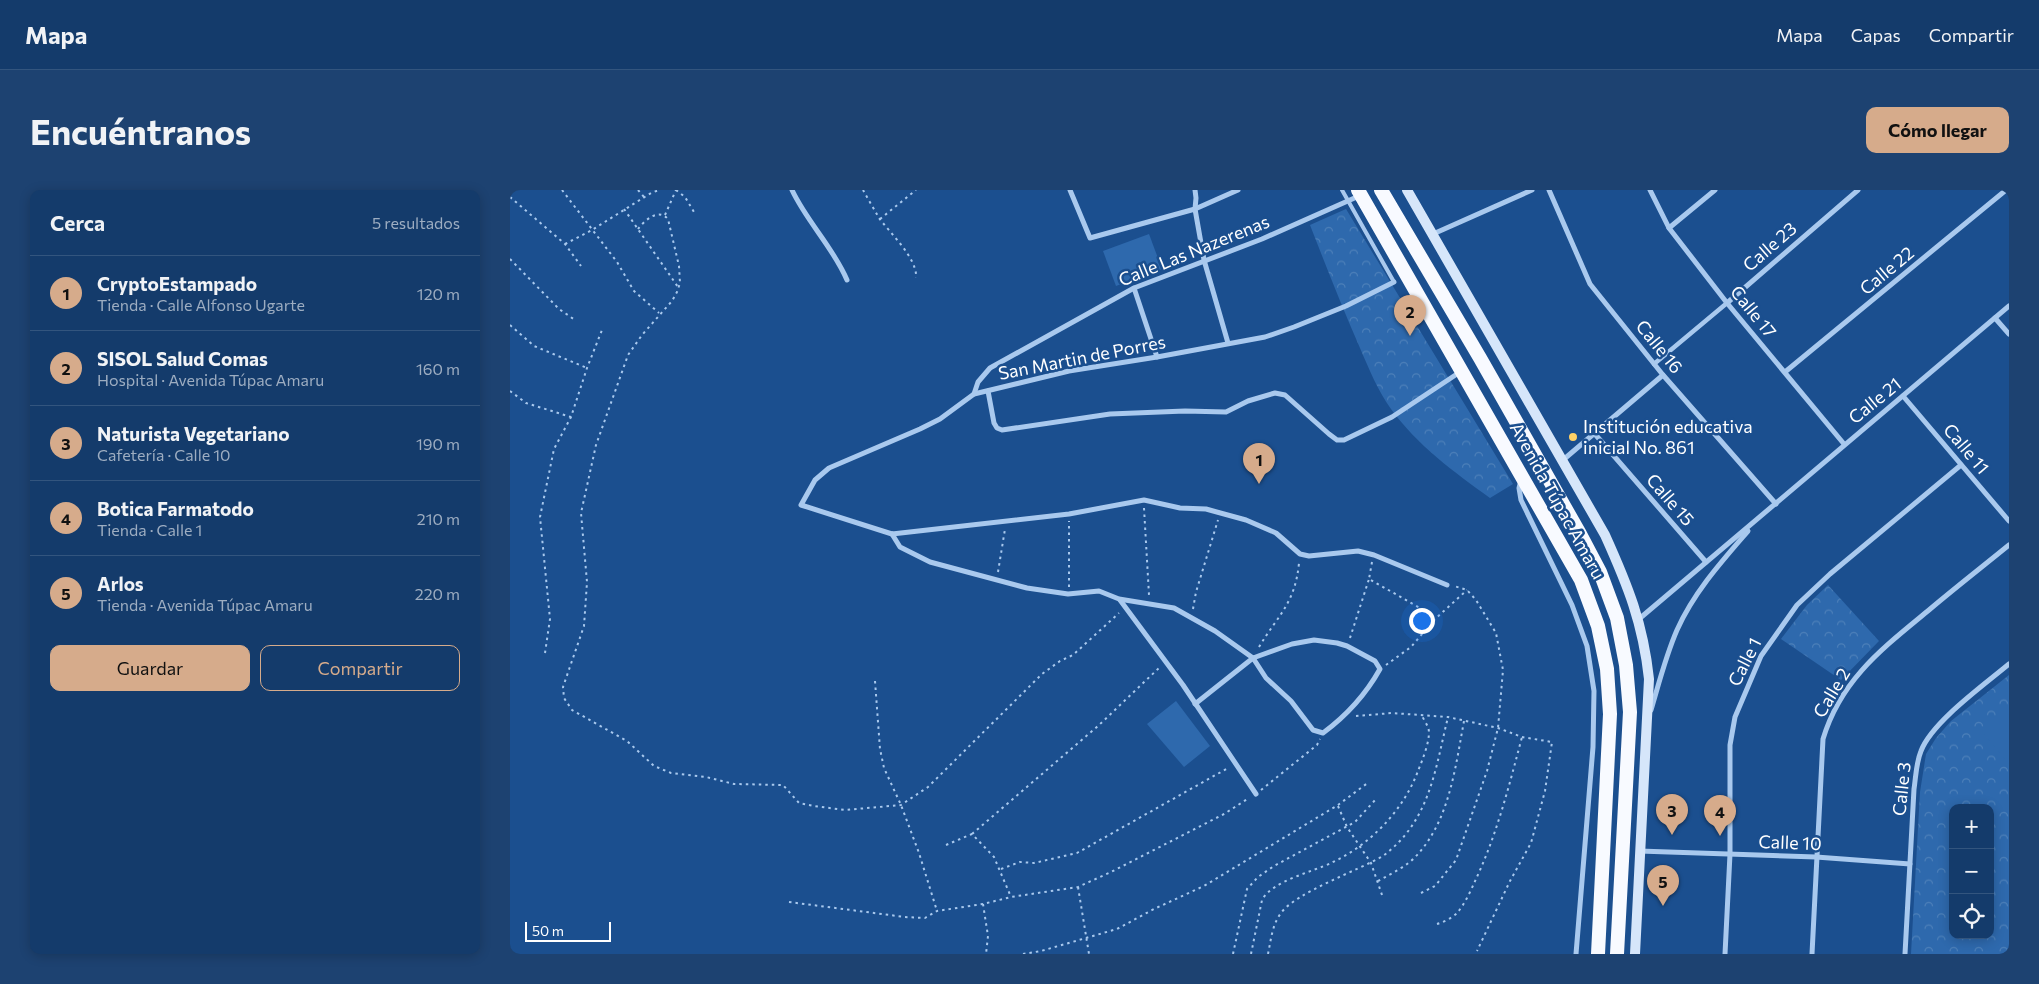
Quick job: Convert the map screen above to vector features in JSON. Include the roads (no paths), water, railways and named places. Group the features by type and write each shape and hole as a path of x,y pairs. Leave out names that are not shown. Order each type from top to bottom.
{"highway":[{"name":"Avenida Túpac Amaru","path":"1381,190 1480,358 1580,534 1600,572 1617,618 1626,665 1630,712 1617,954"},
{"name":"Avenida Túpac Amaru","path":"1355,195 1462,370 1522,474 1581,580 1598,626 1607,669 1610,714 1598,954"}],"main road":[{"name":"Avenida Túpac Amaru","path":"1407,190 1605,535 1624,577 1639,619 1649,679 1635,954"}],"street":[{"path":"792,190 810,220 835,254 847,280"},
{"path":"1070,190 1090,238 1195,209 1238,190"},
{"path":"1194,190 1196,198 1195,209 1204,260 1228,343"},
{"path":"1433,234 1532,190"},
{"name":"Calle 16","path":"1549,190 1590,284 1663,375 1776,504"},
{"name":"Calle 17","path":"1650,190 1669,228 1727,302 1844,444"},
{"path":"1669,228 1714,190"},
{"name":"Calle 23","path":"1654,364 1858,190"},
{"name":"Calle 22","path":"1785,372 2006,190"},
{"name":"Calle Las Nazerenas","path":"974,394 978,382 990,368 1134,288 1262,239 1355,195"},
{"name":"San Martin de Porres","path":"892,534 801,504 815,480 829,468 940,419 974,394 1069,371 1265,337 1346,306 1394,282"},
{"path":"1134,288 1157,357"},
{"name":"Calle 21","path":"1639,619 2009,306"},
{"path":"1995,318 2009,334"},
{"path":"988,390 994,423 997,428 1002,430 1110,414 1185,411 1226,412 1248,401 1275,393 1285,395 1336,440 1344,440 1392,417 1462,370"},
{"path":"1563,460 1663,375"},
{"name":"Calle 11","path":"1903,396 2009,521"},
{"name":"Calle 15","path":"1594,433 1706,562"},
{"name":"Calle 1","path":"1725,954 1730,854 1730,745 1735,717 1761,656 1797,605 1830,574 1961,464"},
{"path":"1522,474 1519,488 1521,500 1572,605 1586,646 1594,691 1593,747 1576,954"},
{"path":"1195,704 1253,658 1292,644 1314,640 1337,643 1347,646 1375,661 1380,669 1370,686 1341,718 1323,733 1313,730 1291,701 1266,678 1253,658 1214,631 1174,608 1119,599 1098,591 1068,594 1027,588 930,562 900,547 892,534 1069,514 1144,500 1180,508 1206,509 1265,527 1276,533 1300,554 1309,556 1358,551 1374,555 1447,584"},
{"name":"Calle 21","path":"1648,722 1677,630 1695,598 1759,518"},
{"name":"Calle 2","path":"1812,954 1823,738 1830,717 1848,686 1869,662 2009,544"},
{"path":"1119,599 1126,606 1195,704 1256,794"},
{"name":"Calle 3","path":"1905,954 1914,789 1917,764 1922,749 1933,732 1950,715 2009,664"},
{"name":"Calle 10","path":"1639,851 1816,857 1910,864"}],"lane":[{"path":"1342,190 1355,195 1394,282"}],"place":[{"name":"SISOL Salud Comas","path":"1410,336"},
{"name":"Institución educativa inicial No. 861","path":"1573,437"},
{"name":"CryptoEstampado","path":"1259,484"},
{"name":"Naturista Vegetariano","path":"1672,835"},
{"name":"Botica Farmatodo","path":"1720,836"},
{"name":"Arlos","path":"1663,906"}]}
